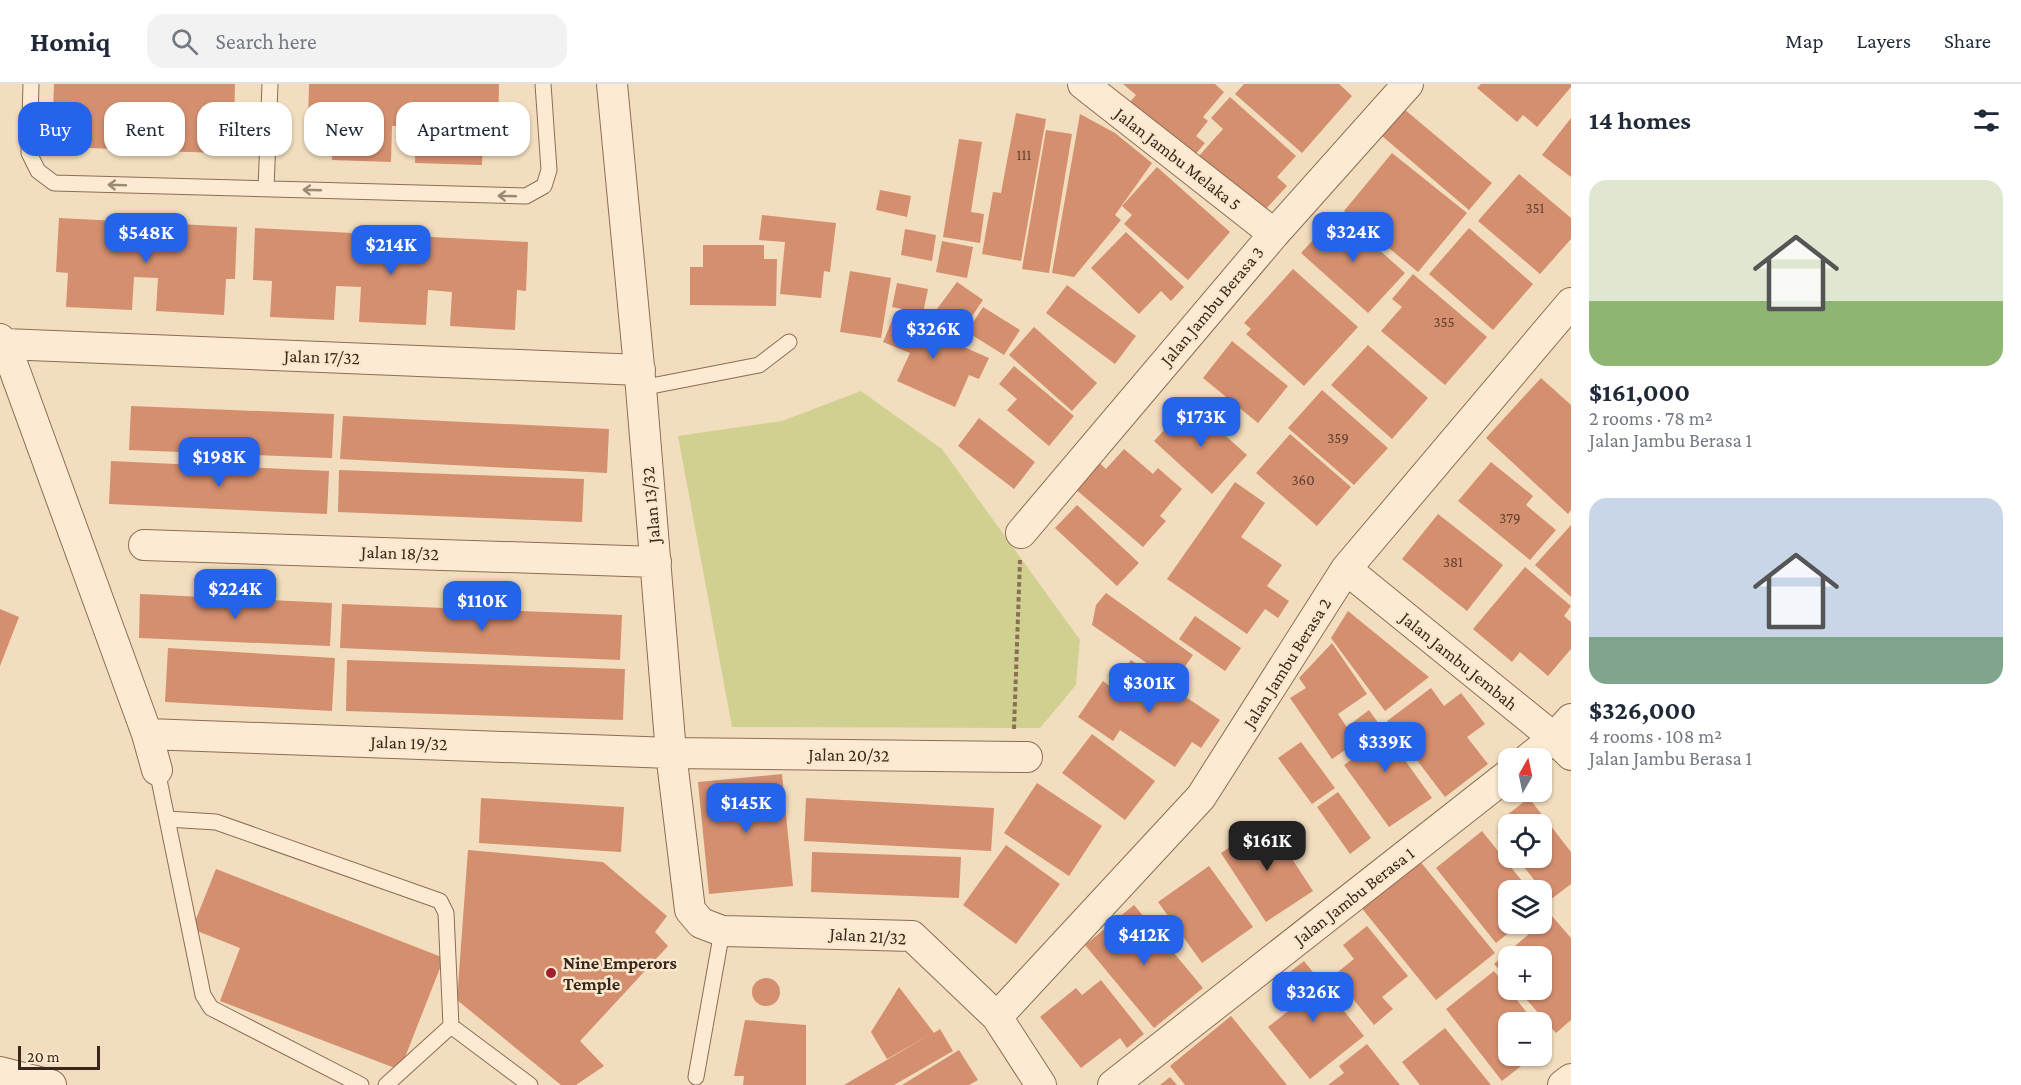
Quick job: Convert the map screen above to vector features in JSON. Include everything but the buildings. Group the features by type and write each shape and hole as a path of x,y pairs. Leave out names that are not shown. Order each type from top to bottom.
{"street":[{"name":"Jalan 13/32","path":"612,84 657,562 671,753 690,910 712,927"},
{"name":"Jalan Jambu Melaka 5","path":"1083,84 1274,234"},
{"name":"Jalan Jambu Berasa 3","path":"1021,533 1274,234 1408,84"},
{"name":"Jalan Jambu Berasa 2","path":"997,1017 1202,797 1346,569 1571,303"},
{"name":"Jalan 17/32","path":"3,341 640,379"},
{"path":"3,341 147,734 157,770"},
{"name":"Jalan 18/32","path":"144,544 657,562"},
{"name":"Jalan Jambu Jembah","path":"1346,569 1565,738"},
{"name":"Jalan 19/32","path":"147,734 671,753"},
{"path":"1547,748 1565,738"},
{"name":"Jalan 20/32","path":"671,753 1021,757"},
{"name":"Jalan Jambu Berasa 1","path":"1113,1085 1498,783"},
{"name":"Jalan 21/32","path":"712,927 912,936 997,1017 1041,1085"},
{"path":"0,1072 51,1085"},
{"path":"1563,1085 1571,1079"}],"lane":[{"path":"31,84 29,153 38,171 54,183 526,196 544,186 549,170 543,84"},
{"path":"266,189 270,84"},
{"path":"640,379 759,365 789,342"},
{"path":"157,770 203,995 211,1008 361,1085"},
{"path":"167,819 216,822 440,901 446,913 451,1026"},
{"path":"696,1077 712,927"},
{"path":"386,1085 451,1026"},
{"path":"451,1026 530,1085"}],"path":[{"path":"1021,533 1021,757"}],"green space":[{"path":"861,391 942,449 1080,640 1076,685 1040,728 732,727 678,436 782,421"}],"place":[{"name":"Nine Emperors Temple","path":"551,973"}]}
